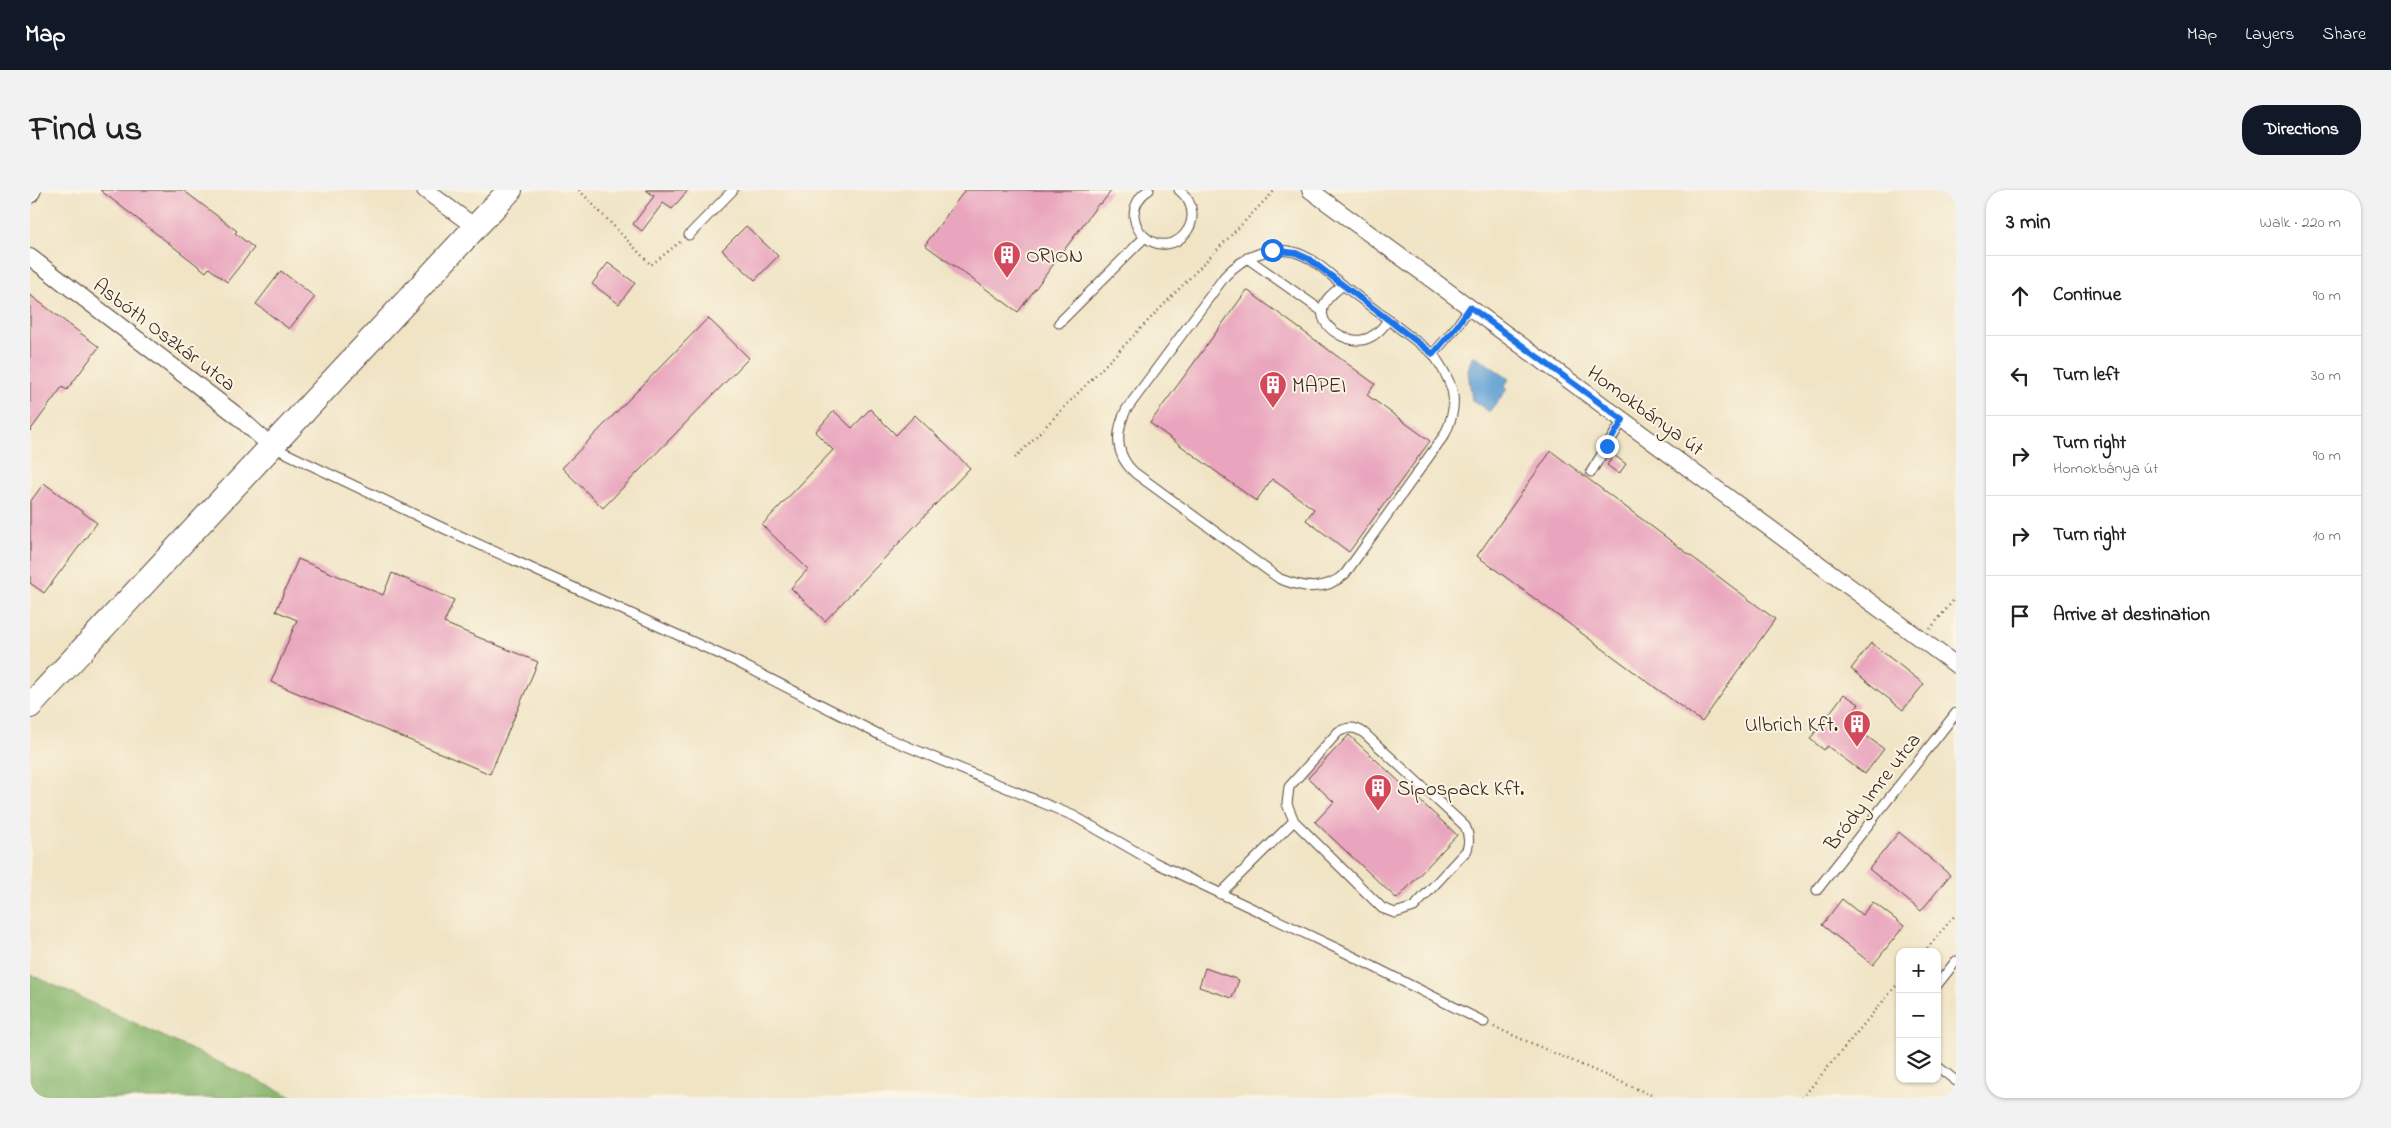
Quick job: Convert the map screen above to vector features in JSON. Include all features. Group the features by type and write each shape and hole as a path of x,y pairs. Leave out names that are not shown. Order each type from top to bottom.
{"main road":[{"path":"30,706 510,190"}],"street":[{"path":"30,196 33,190"},
{"path":"425,190 475,227"},
{"name":"Homokbánya út","path":"1310,190 1922,639 1956,666"},
{"name":"Asbóth Oszkár utca","path":"30,257 235,414 272,447"}],"lane":[{"path":"690,235 733,190"},
{"path":"1149,190 1139,199 1134,216 1136,225 1145,237 1156,243 1165,244 1182,238 1192,222 1191,204 1180,190"},
{"path":"1059,323 1145,237"},
{"path":"1272,250 1296,253 1309,259 1343,285 1433,354 1444,370 1454,401 1453,417 1445,434 1345,574 1336,582 1312,588 1301,588 1280,579 1135,473 1121,455 1118,444 1120,424 1126,410 1225,276 1246,258 1272,250"},
{"path":"1246,258 1322,310"},
{"path":"1343,285 1326,300 1322,310 1324,322 1329,328 1352,340 1362,340 1372,337 1381,330 1388,320"},
{"path":"1433,354 1457,326 1470,307"},
{"path":"1591,472 1623,420"},
{"path":"272,447 452,532 737,662 880,735 1074,816 1154,862 1338,949 1484,1022"},
{"name":"Bródy Imre utca","path":"1816,890 1956,713"},
{"path":"1353,727 1364,733 1465,826 1469,844 1467,850 1414,907 1395,913 1382,908 1294,821 1287,804 1289,787 1338,732 1353,727"},
{"path":"1220,894 1294,821"},
{"path":"1941,980 1956,961"},
{"path":"1941,1069 1956,1081"}],"path":[{"path":"579,190 651,265 690,235"},
{"path":"1015,458 1275,190"},
{"path":"1922,639 1956,597"},
{"path":"1927,948 1956,914"},
{"path":"1802,1098 1896,986"},
{"path":"1484,1022 1658,1098"}],"green space":[{"path":"30,974 295,1098 30,1098"}],"water":[{"path":"1472,356 1477,357 1509,379 1505,386 1507,389 1490,412 1472,400 1468,371"}],"building":[{"path":"100,190 183,190 237,231 235,233 254,248 227,282 209,268 206,272"},
{"path":"646,190 688,190 672,209 663,203 642,231 633,224 654,196"},
{"name":"ORION","path":"965,190 1112,190 1101,204 1099,203 1018,312 925,245"},
{"path":"746,226 778,256 755,280 722,250"},
{"path":"608,263 635,283 619,304 592,284"},
{"path":"281,271 315,297 289,329 256,304"},
{"name":"MAPEI","path":"1247,290 1375,384 1367,395 1430,441 1349,552 1306,520 1314,509 1272,479 1256,501 1150,423"},
{"path":"30,295 99,347 67,390 62,387 30,431"},
{"path":"708,318 749,358 603,508 562,468"},
{"path":"870,409 896,435 915,415 970,468 825,621 791,588 808,569 762,525 833,450 815,432 834,411 852,428"},
{"path":"1551,451 1775,619 1702,722 1477,556"},
{"path":"1614,455 1626,464 1619,474 1607,465"},
{"path":"44,483 97,523 44,593 30,583 30,502"},
{"path":"298,559 383,595 392,573 454,600 444,623 538,662 490,774 271,682 297,620 276,611"},
{"path":"1871,643 1924,684 1903,710 1851,669"},
{"path":"1844,694 1859,704 1846,721 1884,749 1865,774 1827,746 1824,750 1810,739"},
{"name":"Sipospack Kft.","path":"1349,735 1457,835 1397,899 1315,822 1334,802 1308,778"},
{"path":"1899,832 1950,875 1921,911 1869,869"},
{"path":"1842,899 1862,915 1873,902 1904,926 1873,965 1822,925"},
{"path":"1205,968 1239,980 1232,998 1199,987"}],"place":[{"name":"ORION","path":"1007,279"},
{"name":"MAPEI","path":"1273,409"},
{"name":"Ulbrich Kft.","path":"1857,748"},
{"name":"Sipospack Kft.","path":"1378,812"}],"route":[{"path":"1272,250 1296,253 1309,259 1433,354 1457,326 1470,307 1623,420 1607,446"}]}
